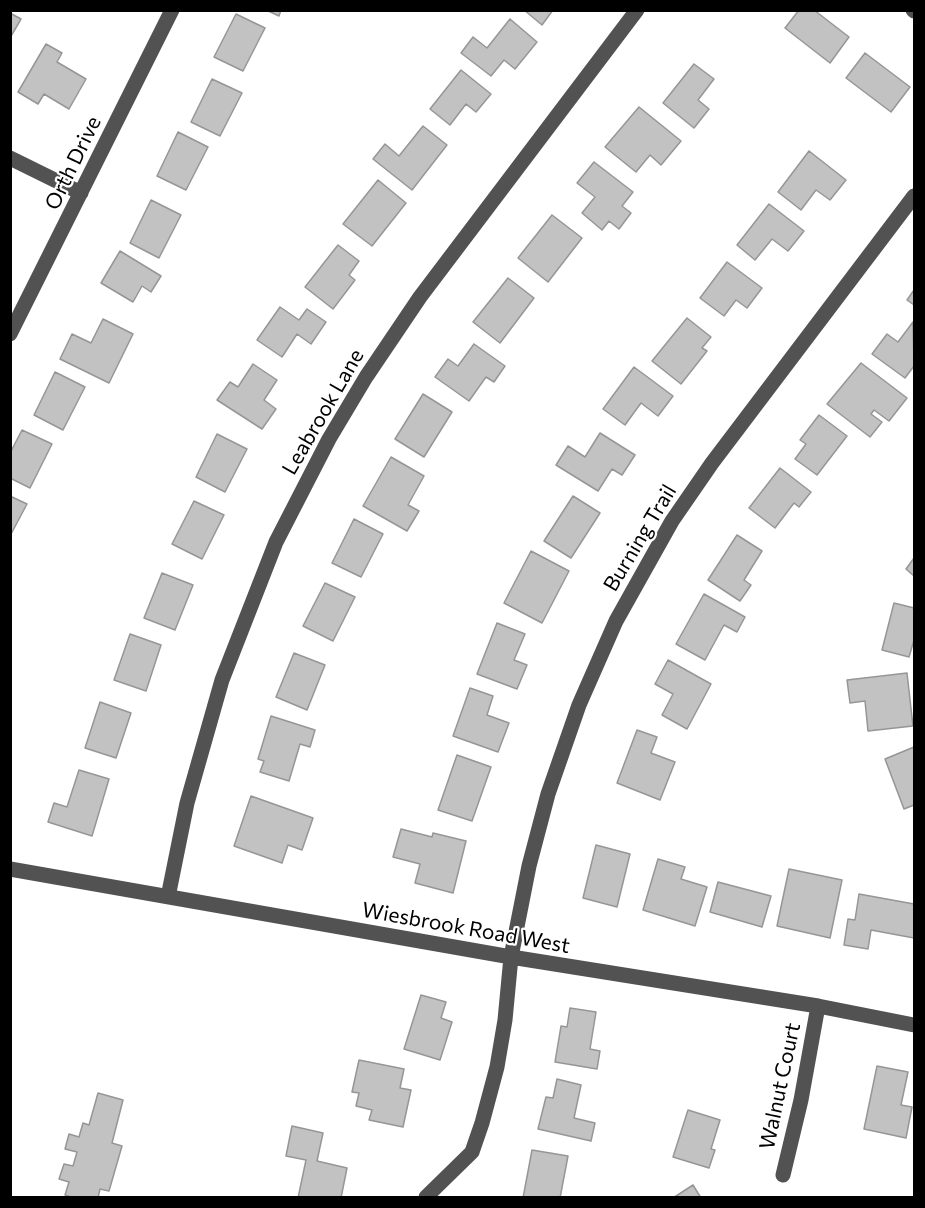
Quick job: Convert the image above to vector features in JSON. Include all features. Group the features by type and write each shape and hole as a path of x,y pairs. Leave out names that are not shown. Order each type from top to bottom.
{"street":[{"name":"Orth Drive","path":"10,334 172,10"},
{"name":"Leabrook Lane","path":"168,897 187,803 222,680 276,542 323,449 366,377 420,297 637,10"},
{"path":"10,158 81,194"},
{"name":"Burning Trail","path":"426,1197 472,1152 482,1123 503,1032 511,957 532,855 565,741 600,654 638,580 672,522 712,463 915,195"},
{"name":"Wiesbrook Road West","path":"10,869 511,957 818,1006 915,1025"},
{"name":"Walnut Court","path":"783,1175 801,1100 818,1006"}],"building":[{"path":"266,10 281,10 279,16"},
{"path":"524,10 553,10 542,25"},
{"path":"799,10 814,10 849,37 830,63 785,28"},
{"path":"10,13 21,19 10,38"},
{"path":"236,14 265,28 243,71 214,57"},
{"path":"510,19 537,42 515,69 504,60 491,76 461,53 473,37 487,48"},
{"path":"46,44 62,53 57,62 86,79 69,109 44,94 38,104 18,92"},
{"path":"865,53 910,87 891,112 846,78"},
{"path":"694,64 714,79 698,100 709,109 694,128 663,103"},
{"path":"461,70 491,94 476,112 466,104 450,125 430,109"},
{"path":"212,79 242,93 220,136 191,122"},
{"path":"639,107 681,141 661,165 650,155 636,172 605,147"},
{"path":"423,126 447,145 412,190 373,159 385,144 399,156"},
{"path":"178,132 208,147 186,190 157,176"},
{"path":"809,151 846,180 830,200 816,190 801,210 778,192"},
{"path":"594,162 633,192 622,206 631,213 619,229 609,221 602,230 582,213 595,197 577,183"},
{"path":"378,180 406,203 372,246 343,224"},
{"path":"151,200 181,215 159,258 130,243"},
{"path":"769,204 804,231 788,251 772,239 755,260 737,245"},
{"path":"552,215 582,238 548,282 518,258"},
{"path":"338,245 359,261 349,275 355,280 333,309 305,287"},
{"path":"120,251 161,276 151,292 142,286 133,302 101,283"},
{"path":"727,262 762,288 747,308 736,300 724,316 700,298"},
{"path":"508,278 534,298 500,343 473,322"},
{"path":"914,290 914,305 907,300"},
{"path":"280,307 299,320 307,309 326,322 311,344 297,334 282,357 257,340"},
{"path":"687,318 711,337 702,348 707,351 681,384 652,361"},
{"path":"103,319 133,334 109,383 60,359 72,334 91,343"},
{"path":"913,322 914,366 905,378 872,354 887,334 898,342"},
{"path":"474,344 505,366 494,382 486,377 469,401 435,377 448,359 458,366"},
{"path":"861,363 907,398 889,421 874,410 871,414 882,422 870,437 827,404"},
{"path":"253,364 277,380 264,400 276,409 262,429 217,400 230,382 238,387"},
{"path":"634,367 673,396 658,416 641,403 625,425 603,409"},
{"path":"55,372 85,387 63,430 34,415"},
{"path":"423,394 452,412 424,457 395,439"},
{"path":"819,415 847,436 817,475 795,459 806,444 800,440"},
{"path":"22,430 52,444 30,488 10,478 10,453"},
{"path":"600,433 635,455 622,475 612,469 598,491 556,465 568,446 585,457"},
{"path":"217,434 247,449 225,492 196,477"},
{"path":"391,457 424,476 408,505 419,511 407,531 363,506"},
{"path":"780,468 811,492 799,507 794,503 775,528 749,508"},
{"path":"10,496 27,504 10,536"},
{"path":"573,496 600,513 571,558 544,541"},
{"path":"194,501 224,515 202,559 172,544"},
{"path":"354,519 383,534 361,577 332,563"},
{"path":"737,535 762,551 744,580 751,585 740,601 708,580"},
{"path":"531,551 569,571 542,623 504,603"},
{"path":"914,558 914,576 906,569"},
{"path":"162,573 193,585 175,630 144,618"},
{"path":"325,583 355,597 333,641 303,626"},
{"path":"704,594 745,617 737,632 724,625 705,660 676,644"},
{"path":"894,603 914,608 914,640 909,657 882,650"},
{"path":"497,623 525,634 514,660 527,665 517,689 477,674"},
{"path":"130,634 161,645 146,691 114,680"},
{"path":"294,653 325,665 307,710 276,697"},
{"path":"668,660 711,684 687,729 662,715 673,694 655,684"},
{"path":"907,673 913,726 868,731 865,701 850,703 847,680"},
{"path":"470,688 493,696 487,715 509,723 498,752 453,736"},
{"path":"100,702 131,713 116,758 85,748"},
{"path":"271,716 315,730 310,747 300,744 289,781 260,772 264,761 258,759"},
{"path":"637,730 657,737 651,753 675,762 660,800 617,783"},
{"path":"914,747 914,805 904,809 885,759"},
{"path":"457,755 491,767 472,821 438,810"},
{"path":"79,770 109,779 92,836 48,822 54,803 67,807"},
{"path":"251,796 313,818 302,850 288,845 282,863 234,846"},
{"path":"401,829 432,837 433,833 466,841 453,893 415,883 420,864 393,857"},
{"path":"596,845 630,854 617,907 583,898"},
{"path":"658,859 685,867 681,879 707,887 695,926 643,910"},
{"path":"789,869 842,880 830,938 777,926"},
{"path":"718,882 771,896 762,927 710,912"},
{"path":"859,894 914,904 914,938 871,930 868,949 844,945 848,919 855,920"},
{"path":"421,995 446,1002 441,1018 452,1022 440,1060 404,1049"},
{"path":"570,1008 596,1012 590,1049 600,1051 597,1069 555,1062 561,1026 567,1027"},
{"path":"359,1060 404,1069 400,1088 411,1090 403,1127 369,1120 372,1110 356,1106 359,1093 352,1092"},
{"path":"877,1066 908,1072 901,1105 912,1107 906,1138 864,1129"},
{"path":"557,1079 581,1085 574,1118 595,1123 591,1141 538,1129 546,1097 553,1098"},
{"path":"98,1093 123,1100 112,1143 122,1146 109,1191 100,1189 98,1198 74,1198 65,1195 69,1182 59,1179 64,1164 73,1166 77,1152 65,1149 69,1134 79,1137 83,1123 89,1125"},
{"path":"688,1110 720,1120 711,1149 715,1150 709,1168 673,1157"},
{"path":"292,1126 323,1133 317,1161 347,1168 341,1198 298,1198 306,1160 286,1156"},
{"path":"532,1150 568,1156 560,1198 523,1198"},
{"path":"693,1185 701,1198 673,1198"}]}
